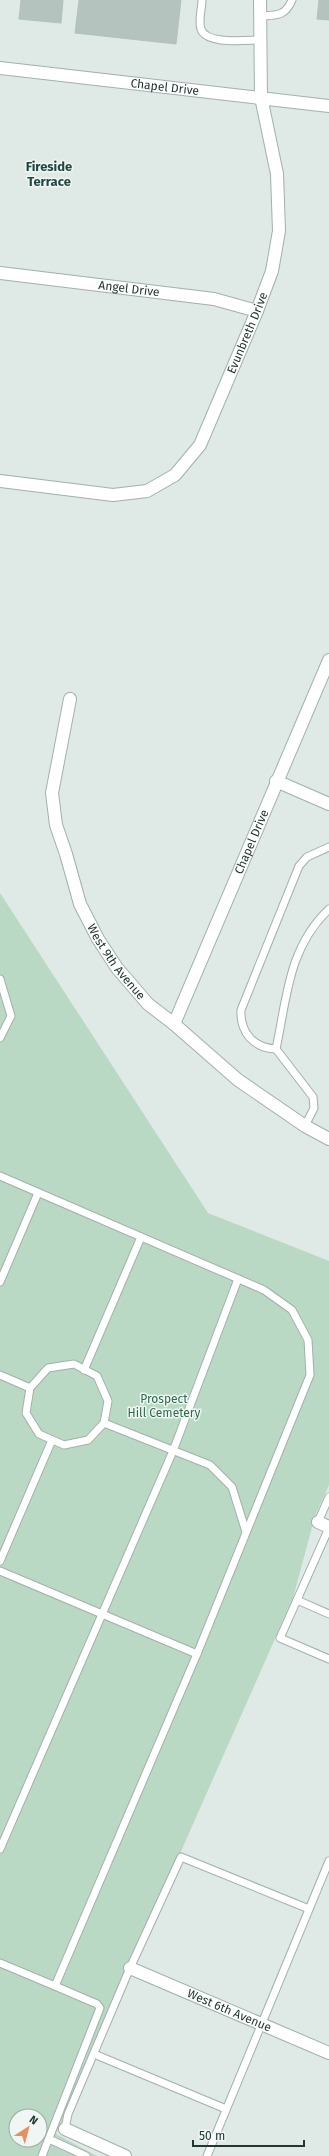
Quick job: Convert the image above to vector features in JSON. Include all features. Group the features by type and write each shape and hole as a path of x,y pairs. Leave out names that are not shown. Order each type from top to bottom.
{"street":[{"name":"Evunbreth Drive","path":"0,481 113,495 147,491 175,475 200,445 257,311 272,271 279,230 277,174 261,97 260,0"},
{"name":"Chapel Drive","path":"0,68 329,106"},
{"name":"Angel Drive","path":"0,273 214,299 257,311"},
{"name":"Chapel Drive","path":"174,1024 276,781 329,660"},
{"name":"West 9th Avenue","path":"70,699 64,738 52,793 56,825 80,904 98,939 117,968 148,1004 174,1024 238,1080 305,1126 329,1138"},
{"path":"276,781 329,804"},
{"name":"West 6th Avenue","path":"130,1968 329,2053"},
{"path":"65,2129 125,2156"}],"lane":[{"path":"202,0 200,28 204,34 216,40 260,40"},
{"path":"260,16 280,15 289,7 292,0"},
{"path":"276,1049 264,1049 245,1033 240,1022 242,1010 299,866 307,856 329,847"},
{"path":"305,1126 314,1108 313,1097 276,1049 287,984 306,936 329,909"},
{"path":"0,978 11,1016 0,1038"},
{"path":"0,1176 264,1290 292,1310 308,1340 310,1375 197,1654 55,1986"},
{"path":"0,1282 38,1193"},
{"path":"84,1370 141,1237"},
{"path":"0,1849 173,1451 238,1279"},
{"path":"74,1364 97,1376 108,1401 104,1423 88,1440 64,1445 39,1434 26,1412 30,1388 48,1368 74,1364"},
{"path":"0,1375 30,1388"},
{"path":"104,1423 210,1465 232,1487 246,1532"},
{"path":"0,1561 52,1440"},
{"path":"329,1497 325,1526 297,1600 280,1638 329,1659"},
{"path":"0,1572 197,1654"},
{"path":"297,1600 329,1614"},
{"path":"65,2129 68,2114 130,1968 181,1857 309,1909"},
{"path":"207,2156 329,1861"},
{"path":"0,1963 97,2004 100,2008 42,2156"},
{"path":"94,2054 226,2109"},
{"path":"49,2139 86,2156"}],"green space":[{"name":"Prospect Hill Cemetery","path":"0,893 208,1213 329,1261 329,1485 315,1516 293,1598 56,2134 97,2156 0,2156"}],"building":[{"path":"21,0 63,0 61,23 19,19"},
{"path":"79,0 181,0 176,44 75,33"},
{"path":"319,0 329,0 329,20 317,19"}],"district":[{"name":"Fireside Terrace","path":"49,174"}]}
